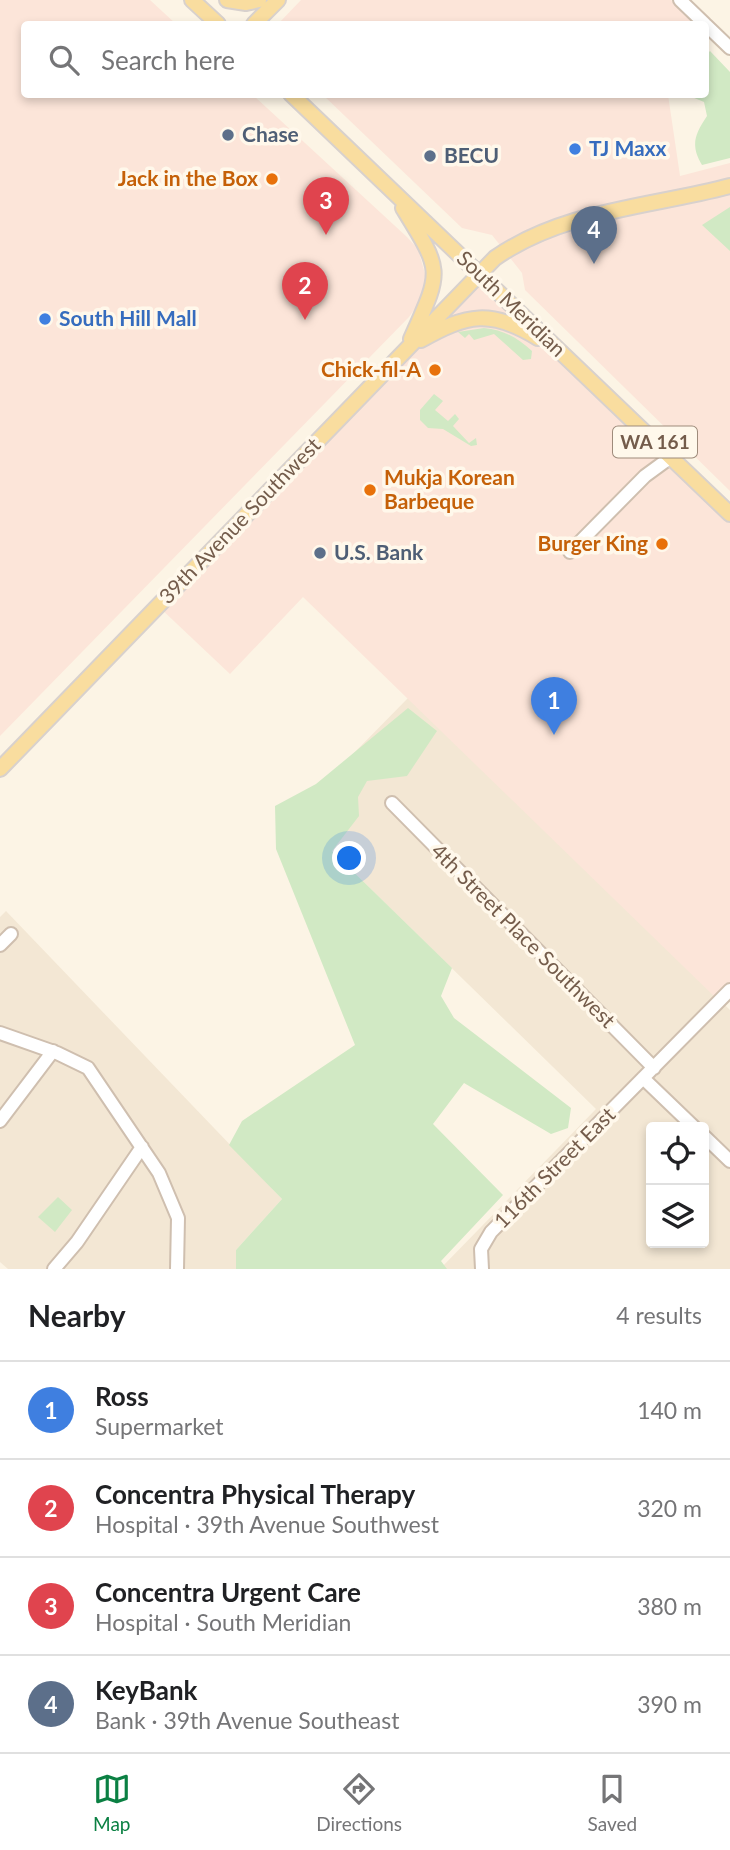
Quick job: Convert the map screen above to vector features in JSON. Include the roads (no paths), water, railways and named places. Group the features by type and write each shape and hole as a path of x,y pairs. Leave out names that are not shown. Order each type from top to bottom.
{"main road":[{"path":"192,0 215,21"},
{"path":"227,0 246,3 259,0"},
{"path":"257,21 278,0"},
{"name":"South Meridian","path":"296,98 730,514"},
{"name":"39th Avenue Southwest","path":"0,769 478,273 509,247 563,223 730,186"},
{"path":"393,191 425,244 436,270 431,294 408,347"},
{"path":"408,347 458,320 484,317 510,323 560,351"}],"street":[{"path":"680,0 698,21"},
{"path":"709,32 730,48"},
{"path":"570,552 645,475 671,457"},
{"name":"4th Street Place Southwest","path":"392,803 654,1068"},
{"path":"0,945 10,934"},
{"name":"116th Street East","path":"481,1267 481,1249 491,1233 730,990"},
{"path":"0,1033 53,1051 88,1068 159,1173 178,1218 177,1269"},
{"path":"0,1121 53,1051"},
{"path":"643,1078 689,1122"},
{"path":"709,1141 730,1161"},
{"path":"54,1269 77,1242 142,1147"}],"place":[{"name":"Chase","path":"228,135"},
{"name":"TJ Maxx","path":"575,149"},
{"name":"BECU","path":"430,156"},
{"name":"Jack in the Box","path":"272,179"},
{"name":"Concentra Urgent Care","path":"326,235"},
{"name":"KeyBank","path":"594,264"},
{"name":"South Hill Mall","path":"45,319"},
{"name":"Concentra Physical Therapy","path":"305,320"},
{"name":"Chick-fil-A","path":"435,370"},
{"name":"Mukja Korean Barbeque","path":"370,490"},
{"name":"Burger King","path":"662,544"},
{"name":"U.S. Bank","path":"320,553"},
{"name":"Ross","path":"554,735"}]}
